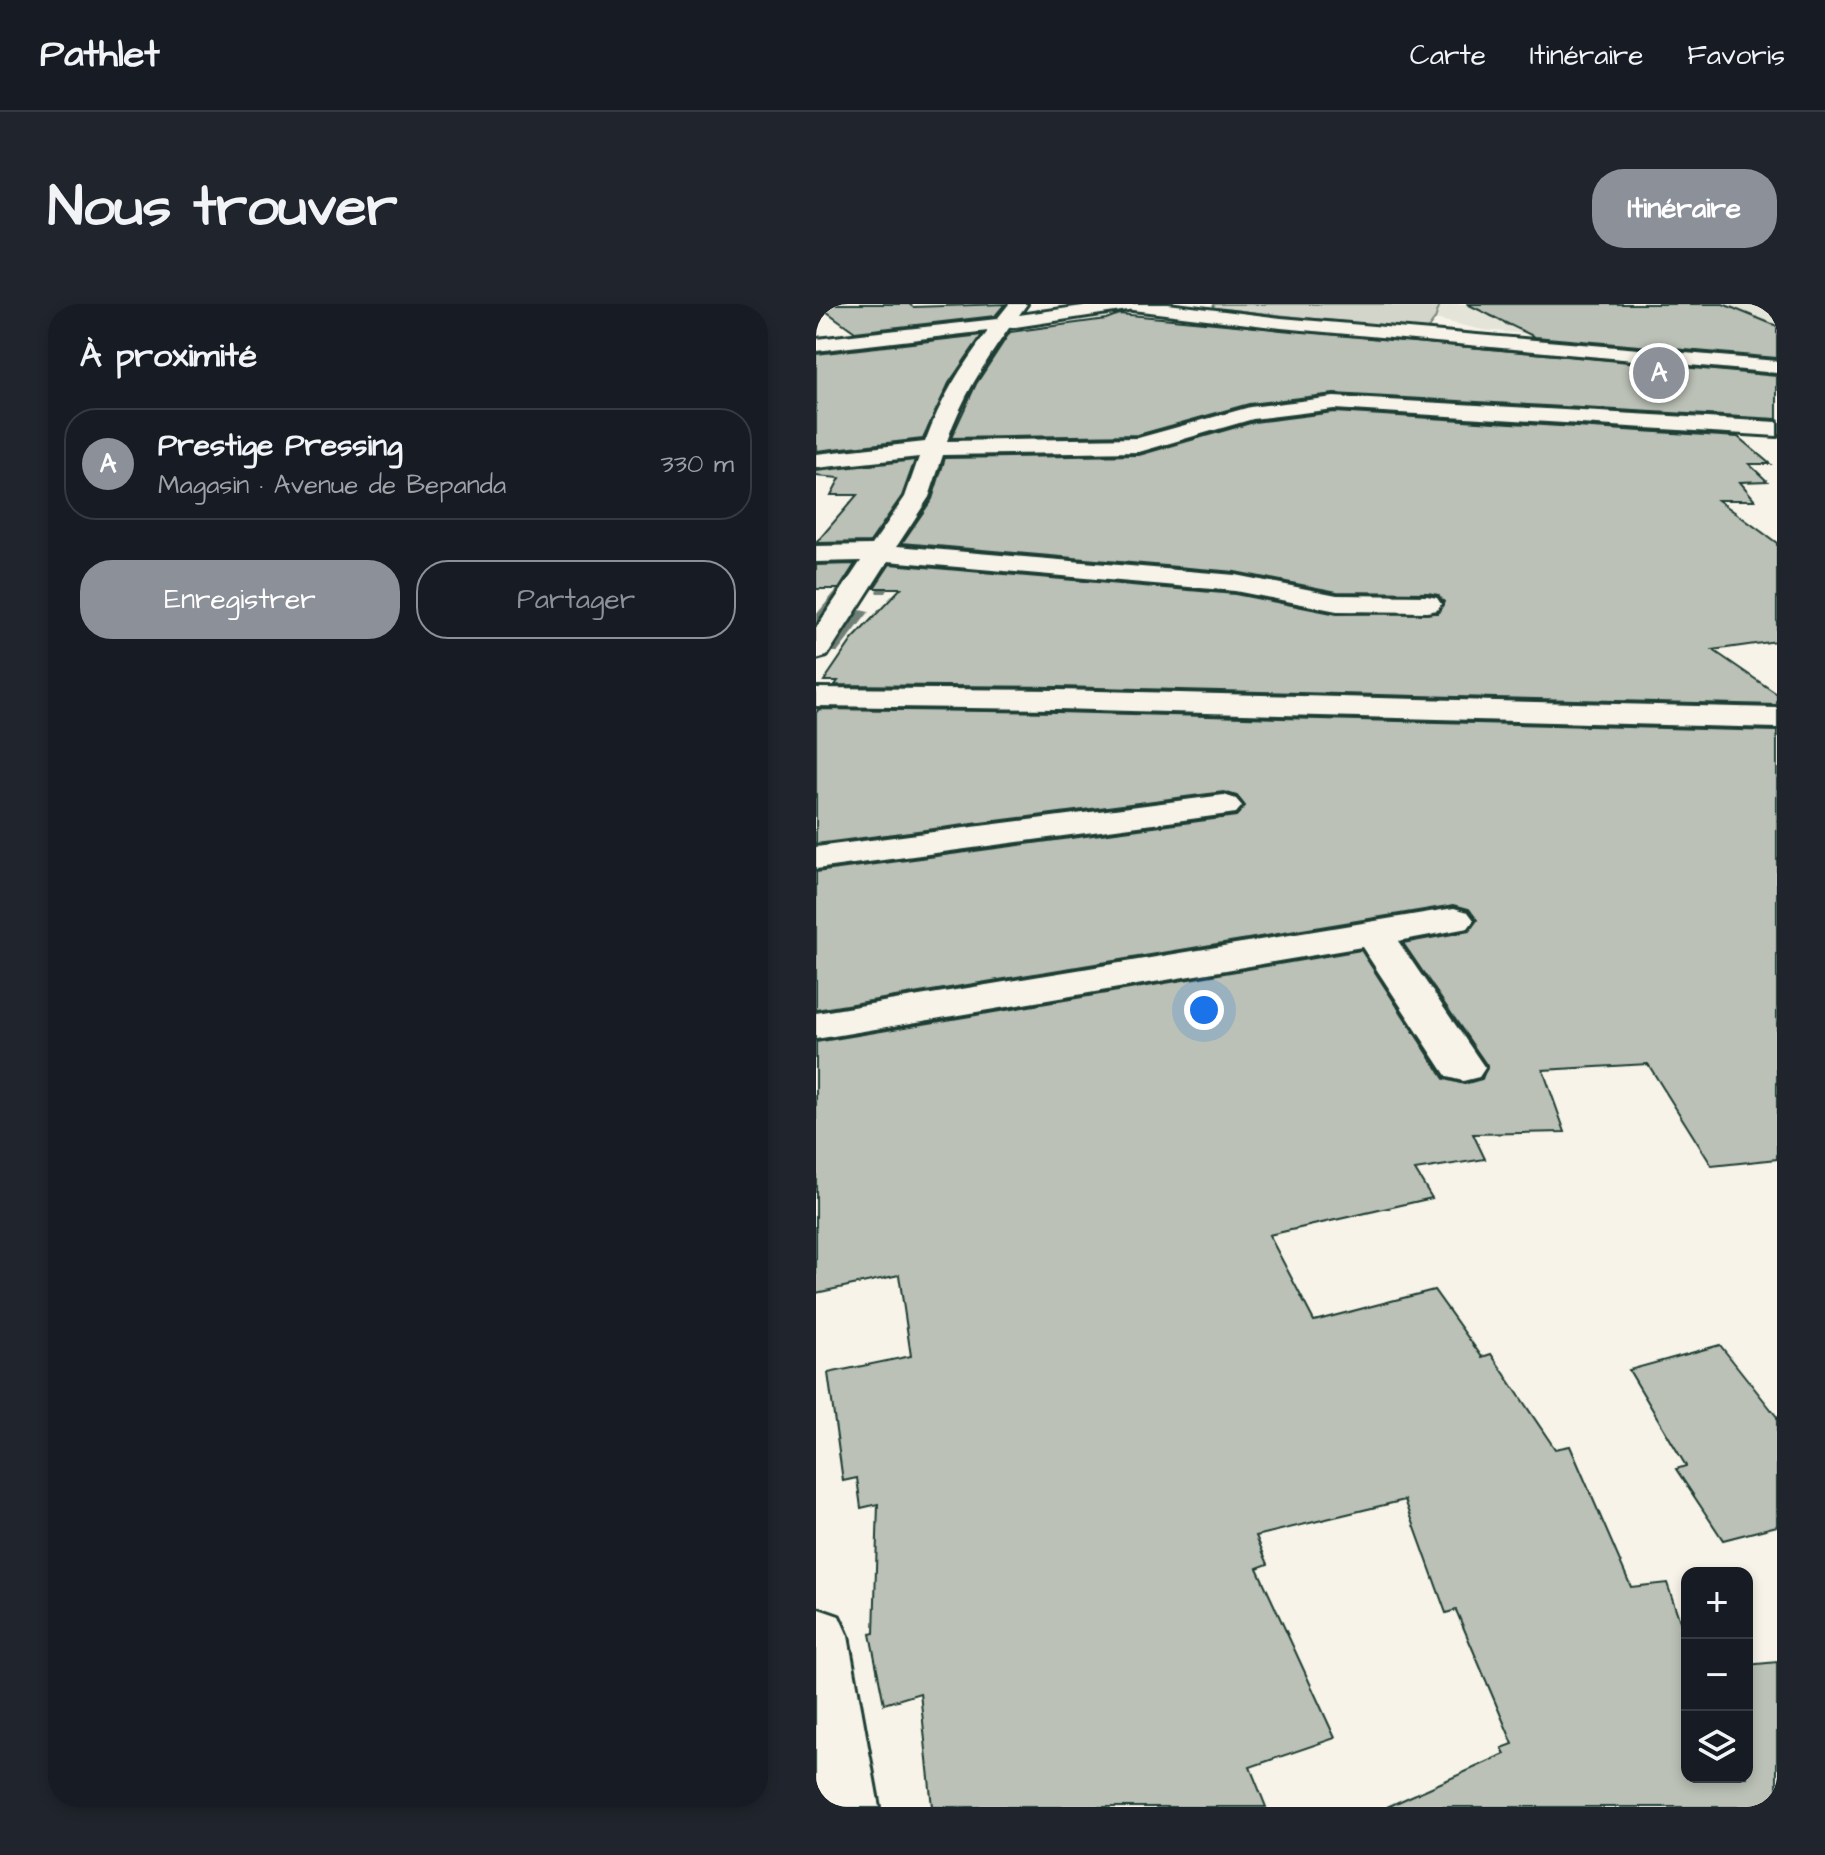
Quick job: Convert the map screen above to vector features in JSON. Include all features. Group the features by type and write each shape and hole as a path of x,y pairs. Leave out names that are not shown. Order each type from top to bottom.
{"street":[{"path":"816,345 1126,304 1341,329 1777,367"},
{"path":"816,650 917,497 948,407 967,372 1010,317"},
{"path":"816,461 936,448 1139,445 1250,413 1334,403 1777,429"},
{"path":"816,554 881,553 1235,583 1337,603 1427,604"},
{"path":"816,697 990,696 1642,717 1777,718"},
{"path":"816,858 1224,806"},
{"path":"816,1026 1454,920"},
{"path":"1372,933 1463,1068"},
{"path":"816,1636 844,1807"}],"shaded area":[{"path":"1214,304 1440,304 1435,319 1426,331 1213,308"},
{"path":"1440,304 1777,304 1777,356 1483,330 1435,319"}],"building":[{"path":"816,304 909,304 913,307 1005,304 995,316 855,332"},
{"path":"1467,304 1723,304 1777,326 1777,358 1535,337"},
{"path":"1119,314 1777,376 1777,419 1334,394 1249,404 1138,435 951,438 976,384 1010,332 1106,319"},
{"path":"982,335 949,383 923,439 816,451 816,354"},
{"path":"1334,412 1738,437 1770,464 1749,464 1767,481 1740,482 1755,500 1718,500 1777,543 1777,641 1713,650 1777,694 1777,705 1057,687 835,685 838,681 824,681 852,640 901,588 874,588 890,564 1235,594 1337,614 1438,613 1444,602 1438,595 1428,593 1337,592 1235,572 902,543 932,499 945,458 1139,455 1254,422"},
{"path":"915,460 902,496 870,542 816,543 857,495 831,495 840,478 816,476 816,471"},
{"path":"855,564 839,589 816,589 816,565"},
{"path":"819,709 1057,712 1777,731 1777,1159 1712,1166 1648,1064 1543,1070 1565,1132 1473,1134 1485,1159 1415,1170 1432,1198 1269,1235 1314,1321 1434,1290 1482,1357 1491,1354 1555,1449 1570,1446 1631,1587 1667,1583 1681,1624 1681,1783 1753,1783 1753,1664 1777,1662 1777,1807 1387,1807 1505,1754 1502,1748 1513,1744 1456,1610 1446,1613 1405,1500 1256,1536 1268,1564 1257,1568 1335,1738 1250,1767 1266,1807 932,1807 920,1693 884,1704 870,1634 874,1633 878,1504 861,1508 857,1478 843,1481 828,1373 911,1356 899,1275 816,1293 816,1042 1361,950 1444,1079 1464,1084 1482,1079 1487,1066 1403,943 1469,931 1477,920 1469,909 1454,905 816,1010 816,872 1236,816 1245,806 1237,796 1224,792 816,844 816,713"},
{"path":"1720,1345 1777,1417 1777,1526 1723,1540 1676,1469 1686,1466 1629,1370"}],"waterway":[{"path":"1491,315 1507,324 1527,323"},
{"path":"980,371 1020,330"},
{"path":"971,350 981,339"},
{"path":"1554,342 1777,360"},
{"path":"963,404 967,393"},
{"path":"1152,437 1204,415"},
{"path":"957,428 956,437 981,441"},
{"path":"827,546 860,543 880,535 918,462 910,457 893,458"},
{"path":"816,622 859,569 858,563 853,560"},
{"path":"881,591 901,560"},
{"path":"834,650 864,612"},
{"path":"919,689 1017,686"},
{"path":"1132,690 1183,694"},
{"path":"816,708 837,707"}],"place":[{"name":"Prestige Pressing","path":"1659,373"}]}
